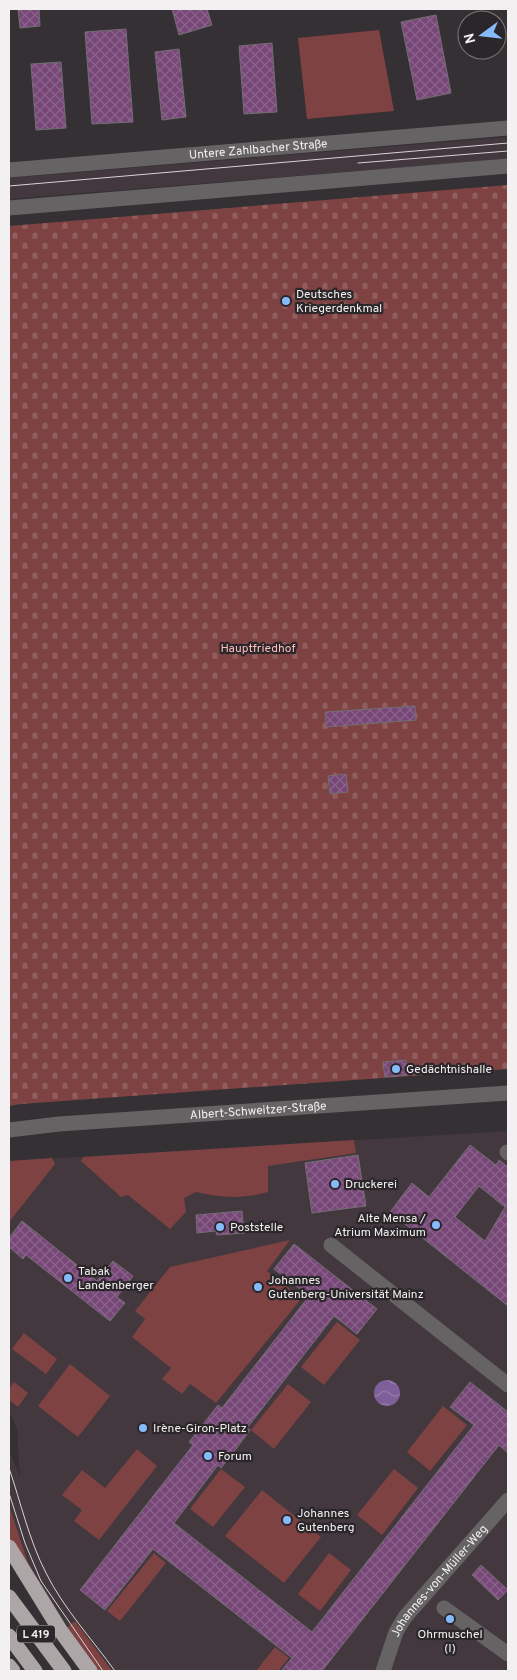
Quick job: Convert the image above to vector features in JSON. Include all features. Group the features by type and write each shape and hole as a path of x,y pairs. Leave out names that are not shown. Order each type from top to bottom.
{"highway":[{"path":"9,1547 60,1630 90,1671"},
{"name":"L 419","path":"9,1597 64,1671"},
{"name":"L 419","path":"9,1636 34,1671"},
{"path":"9,1666 13,1671"}],"street":[{"name":"Untere Zahlbacher Straße","path":"9,170 508,128"},
{"path":"9,208 508,166"},
{"name":"Albert-Schweitzer-Straße","path":"9,1130 59,1124 508,1093"},
{"path":"331,1245 508,1385"},
{"name":"Johannes-von-Müller-Weg","path":"383,1671 396,1632 405,1618 508,1500"},
{"path":"444,1608 508,1654"}],"shaded area":[{"path":"508,137 508,159 9,199 9,178"},
{"name":"Johannes Gutenberg-Universität Mainz","path":"508,1131 508,1671 98,1671 40,1588 28,1563 9,1505 9,1450 20,1477 17,1429 9,1412 9,1161"}],"green space":[{"path":"379,30 394,111 307,119 298,38"},
{"name":"Hauptfriedhof","path":"508,185 508,1069 9,1106 9,226"},
{"path":"354,1140 356,1153 268,1166 268,1192 232,1197 196,1192 184,1198 186,1212 170,1229 128,1195 121,1197 81,1161 83,1157"},
{"path":"52,1158 55,1164 9,1222 9,1161"},
{"path":"290,1240 267,1271 302,1298 216,1403 190,1384 182,1394 162,1379 171,1368 132,1337 145,1319 135,1311 170,1267"},
{"path":"337,1322 360,1340 324,1385 301,1367"},
{"path":"24,1333 57,1359 46,1374 12,1349"},
{"path":"70,1364 110,1396 78,1437 38,1406"},
{"path":"14,1382 28,1393 18,1407 9,1400 9,1389"},
{"path":"288,1384 311,1402 274,1449 251,1430"},
{"path":"443,1406 467,1425 430,1471 407,1452"},
{"path":"137,1449 157,1466 99,1540 74,1521 82,1510 62,1495 82,1470 105,1488"},
{"path":"221,1469 245,1487 213,1527 190,1509"},
{"path":"394,1469 418,1488 382,1535 357,1515"},
{"path":"262,1490 321,1537 284,1583 225,1536"},
{"path":"9,1505 28,1563 40,1588 9,1541"},
{"path":"154,1553 166,1563 120,1621 107,1611"},
{"path":"329,1553 351,1570 320,1611 298,1594"},
{"path":"75,1621 112,1671 97,1671 67,1628"},
{"path":"275,1647 289,1658 278,1671 256,1671"}],"water":[{"path":"387,1380 396,1384 400,1393 396,1402 387,1406 378,1402 374,1393 378,1384"}],"building":[{"path":"18,9 39,9 40,26 20,28"},
{"path":"172,9 207,9 212,25 179,35"},
{"path":"436,15 451,93 417,100 401,22"},
{"path":"126,29 133,122 92,124 85,32"},
{"path":"272,43 277,112 244,114 239,46"},
{"path":"179,49 186,117 162,120 155,52"},
{"path":"61,62 66,128 36,130 31,64"},
{"path":"415,706 416,720 326,727 325,712"},
{"path":"346,774 348,792 330,794 328,776"},
{"name":"Gedächtnishalle","path":"406,1060 408,1075 385,1077 383,1062"},
{"name":"Alte Mensa / Atrium Maximum","path":"470,1145 496,1165 499,1160 508,1167 508,1306 390,1212 412,1183 429,1197","holes":["479,1186 505,1207 485,1241 455,1217"]},
{"name":"Druckerei","path":"358,1155 366,1206 312,1213 305,1163"},
{"name":"Poststelle","path":"242,1211 244,1233 217,1235 216,1231 197,1233 196,1215"},
{"path":"22,1221 97,1281 113,1261 133,1276 117,1297 125,1303 110,1321 26,1255 23,1259 9,1247 9,1238"},
{"name":"Forum","path":"294,1244 377,1309 357,1334 334,1316 247,1428 250,1430 236,1449 221,1468 218,1465 174,1523 312,1632 474,1425 450,1407 470,1382 508,1412 508,1453 499,1445 322,1671 281,1671 292,1658 153,1549 105,1610 80,1590 193,1445 189,1442 218,1405 222,1408 309,1296 274,1269"},
{"path":"481,1565 508,1590 498,1600 472,1575"}],"tram line":[{"path":"9,186 508,143"},
{"path":"358,163 508,151"},
{"path":"9,1468 30,1535 46,1573 70,1611 115,1671"},
{"path":"9,1493 25,1543 41,1581 103,1671"}],"place":[{"name":"Deutsches Kriegerdenkmal","path":"286,301"},
{"name":"Gedächtnishalle","path":"396,1069"},
{"name":"Druckerei","path":"335,1184"},
{"name":"Alte Mensa / Atrium Maximum","path":"436,1225"},
{"name":"Poststelle","path":"220,1227"},
{"name":"Tabak Landenberger","path":"68,1278"},
{"name":"Johannes Gutenberg-Universität Mainz","path":"258,1287"},
{"name":"Irène-Giron-Platz","path":"143,1428"},
{"name":"Forum","path":"208,1456"},
{"name":"Johannes Gutenberg","path":"287,1520"},
{"name":"Ohrmuschel (I)","path":"450,1619"}]}
